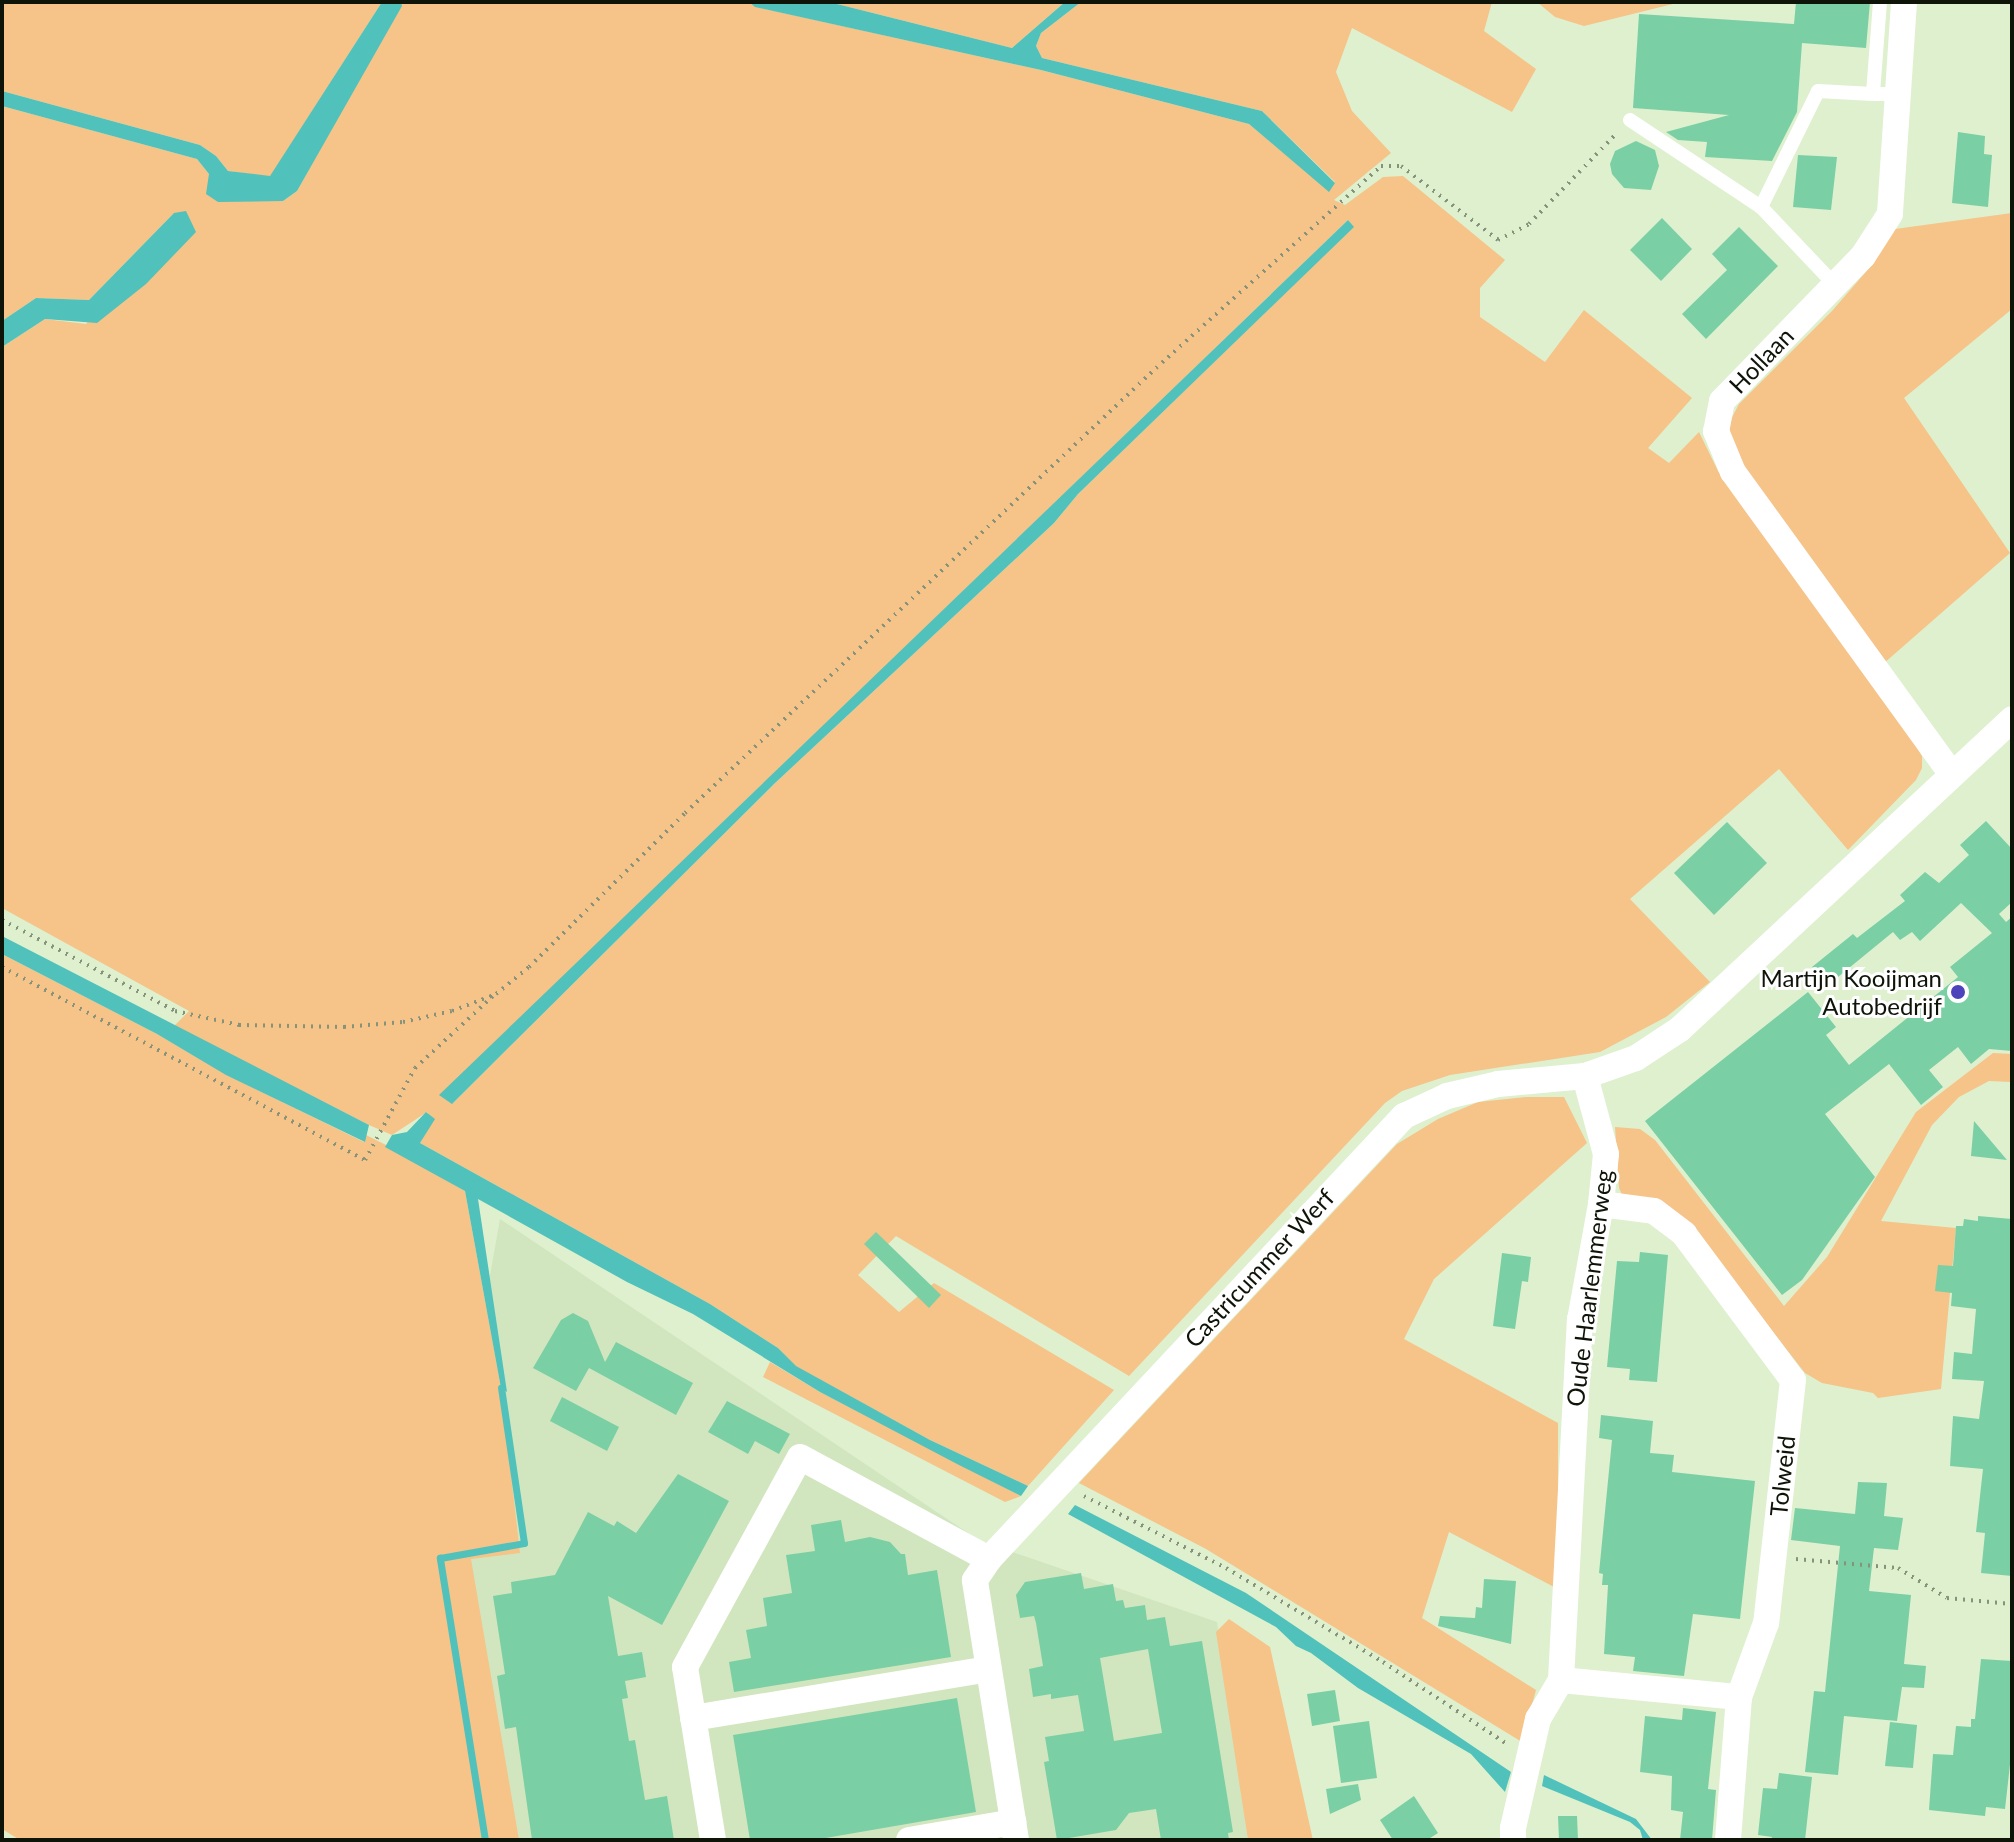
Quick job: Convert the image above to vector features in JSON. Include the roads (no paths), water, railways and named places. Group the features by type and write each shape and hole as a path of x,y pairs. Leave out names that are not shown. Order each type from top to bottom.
{"street":[{"name":"Hollaan","path":"1904,2 1884,94 1890,214 1863,256 1722,401 1716,431 1733,472 1952,774"},
{"path":"1585,1076 1636,1058 1680,1029 2012,719"},
{"name":"Oude Haarlemmerweg","path":"1513,1840 1513,1828 1538,1719 1561,1680 1580,1320 1601,1204 1606,1154 1585,1076"},
{"name":"Castricummer Werf","path":"909,1840 1015,1831 975,1580 989,1559 1404,1116 1447,1096 1498,1084 1585,1076"},
{"name":"Tolweid","path":"1601,1204 1654,1211 1684,1234 1793,1380 1766,1623 1739,1697 1728,1840"},
{"path":"713,1840 685,1667 800,1457 989,1559"},
{"path":"693,1718 988,1669"},
{"path":"1561,1680 1739,1697"}],"lane":[{"path":"1761,207 1818,91 1884,94 1880,2"},
{"path":"1630,120 1761,207 1835,285"}],"water":[{"path":"382,2 401,2 402,6 297,191 283,201 218,202 206,194 209,174 197,159 2,106 2,91 200,145 216,156 228,171 270,176"},
{"path":"749,2 829,2 1012,48 1065,2 1081,2 1041,33 1036,46 1042,58 1262,111 1335,183 1329,192 1249,124 1041,70 755,7"},
{"path":"186,211 196,232 146,284 97,323 45,319 2,347 2,321 36,298 89,300 174,213"},
{"path":"1348,220 1354,227 1078,494 1054,523 774,784 452,1104 439,1095"},
{"path":"2,936 369,1125 365,1142 226,1075 157,1034 2,954"},
{"path":"426,1112 435,1119 420,1143 710,1304 778,1348 796,1366 930,1440 1028,1486 1021,1496 959,1465 820,1392 693,1314 627,1282 478,1199 507,1392 501,1388 465,1191 385,1147 392,1135 407,1132"},
{"path":"1075,1505 1246,1593 1511,1772 1505,1792 1471,1754 1358,1688 1311,1653 1296,1646 1276,1627 1068,1514"},
{"path":"1544,1775 1636,1819 1652,1840 1643,1840 1640,1830 1630,1822 1542,1786"}],"waterway":[{"path":"485,1840 440,1558 524,1543 501,1388"}],"place":[{"name":"Martijn Kooijman Autobedrijf","path":"1958,992"}]}
